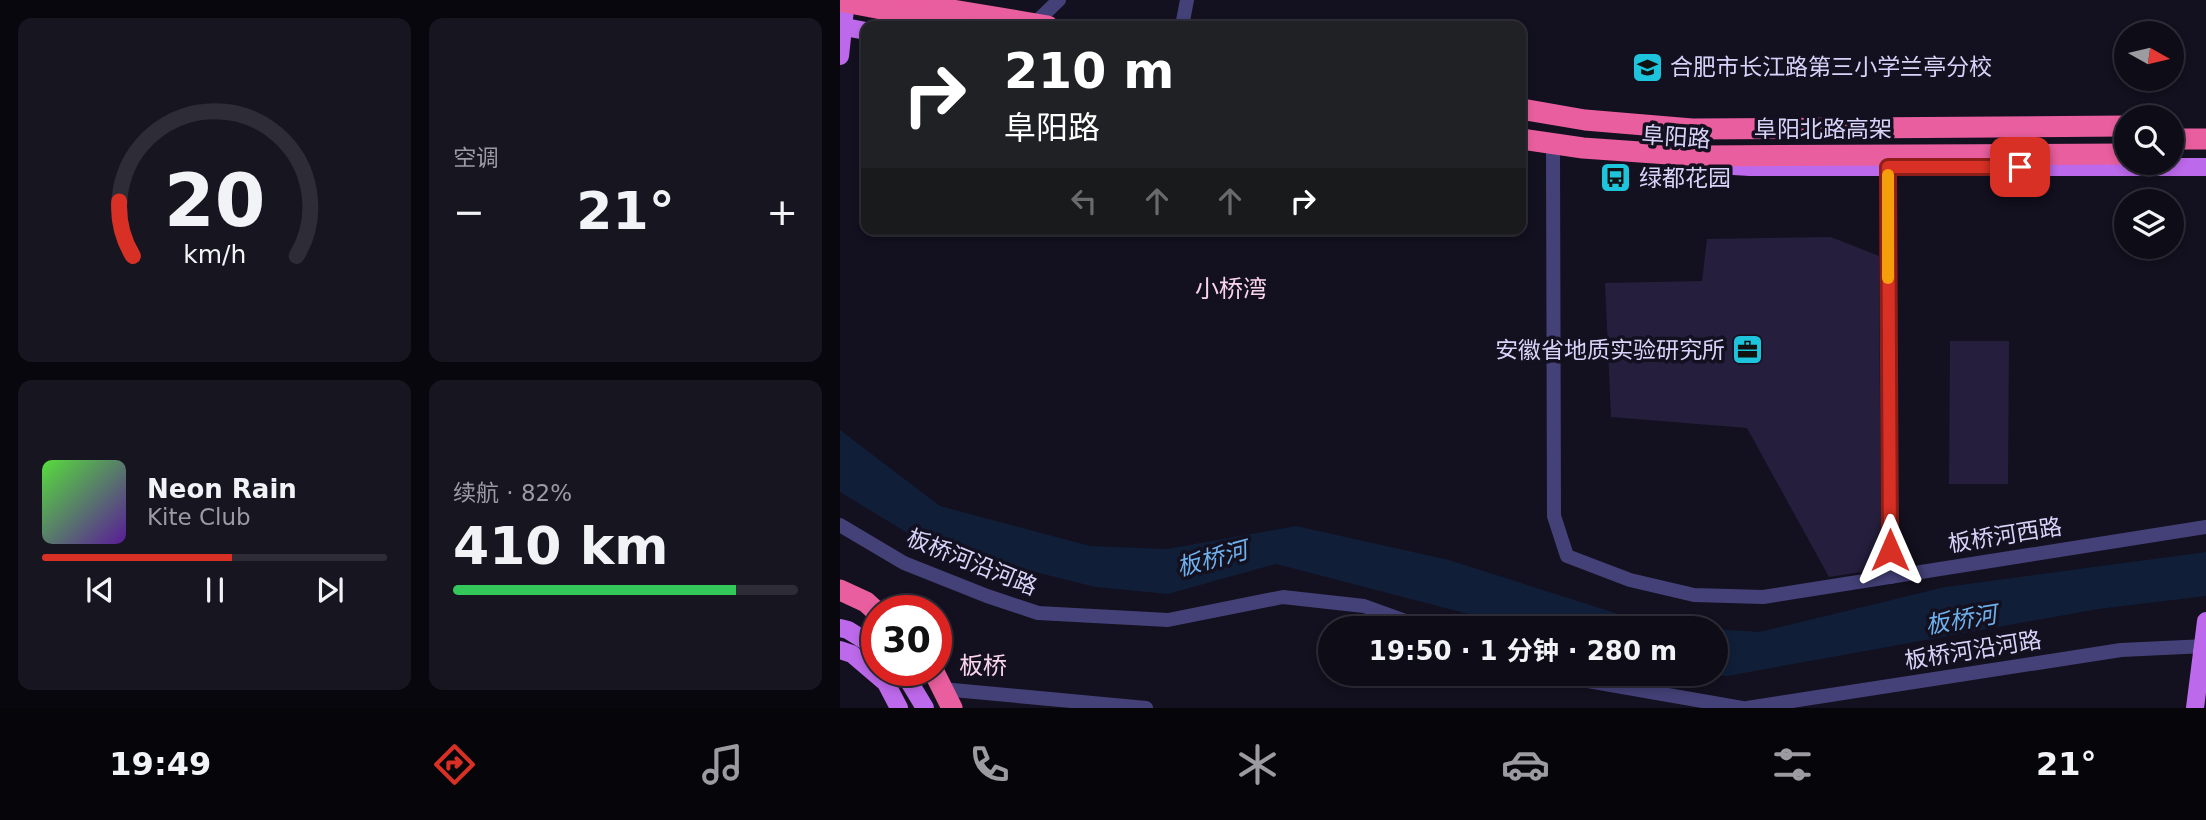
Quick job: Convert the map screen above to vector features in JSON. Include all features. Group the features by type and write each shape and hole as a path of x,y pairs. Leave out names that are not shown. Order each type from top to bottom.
{"highway":[{"path":"892,0 1017,21"},
{"path":"840,1 945,21"},
{"path":"841,22 861,23"},
{"path":"1526,110 1585,120 1692,129 2114,126"},
{"path":"2184,126 2206,126"},
{"name":"阜阳北路高架","path":"1526,127 1693,143 1959,145 2114,141"},
{"path":"2184,139 2206,139"},
{"name":"阜阳北路高架","path":"1526,140 1583,148 1697,156 2114,154"},
{"path":"2184,153 2206,153"},
{"path":"840,590 861,600"},
{"path":"940,686 951,708"}],"main road":[{"path":"840,57 841,22 846,0"},
{"path":"841,22 861,29"},
{"name":"阜阳路","path":"1526,147 1601,157 1750,167 2206,167"},
{"path":"2195,708 2206,621"},
{"path":"840,628 861,638"},
{"path":"840,650 852,654 886,683 899,708"},
{"path":"912,686 925,708"}],"street":[{"path":"1044,21 1059,0"},
{"path":"1183,21 1187,0"},
{"name":"板桥河西路","path":"1553,150 1554,516 1566,555 1630,580 1694,596 1763,597 2206,527"},
{"path":"1888,167 1891,577"},
{"name":"板桥河沿河路","path":"840,525 904,563 986,596 1038,613 1168,620 1283,597 1364,606 1392,616"},
{"name":"板桥河沿河路","path":"1617,686 1744,708 2121,650 2204,650"},
{"path":"952,681 1146,708"}],"water":[{"name":"板桥河","path":"840,430 940,506 1090,546 1167,549 1296,526 1449,560 1625,616 1476,616 1276,564 1168,594 1095,587 927,545 840,492"},
{"name":"板桥河","path":"2206,552 2206,596 2098,609 1728,676 1728,630 1759,632 1945,587"}],"building":[{"name":"安徽省地质实验研究所","path":"1831,237 1879,256 1881,569 1829,577 1747,428 1611,417 1605,283 1702,281 1707,239"},
{"path":"1950,341 2009,341 2008,484 1949,484"}],"slow traffic":[{"path":"1888,175 1888,278"}],"place":[{"name":"合肥市长江路第三小学兰亭分校","path":"1647,67"},
{"name":"绿都花园","path":"1616,178"},
{"name":"安徽省地质实验研究所","path":"1748,350"}],"district":[{"name":"小桥湾","path":"1231,289"},
{"name":"板桥","path":"983,666"}],"route":[{"path":"1890,550 1888,167 2020,167"}]}
